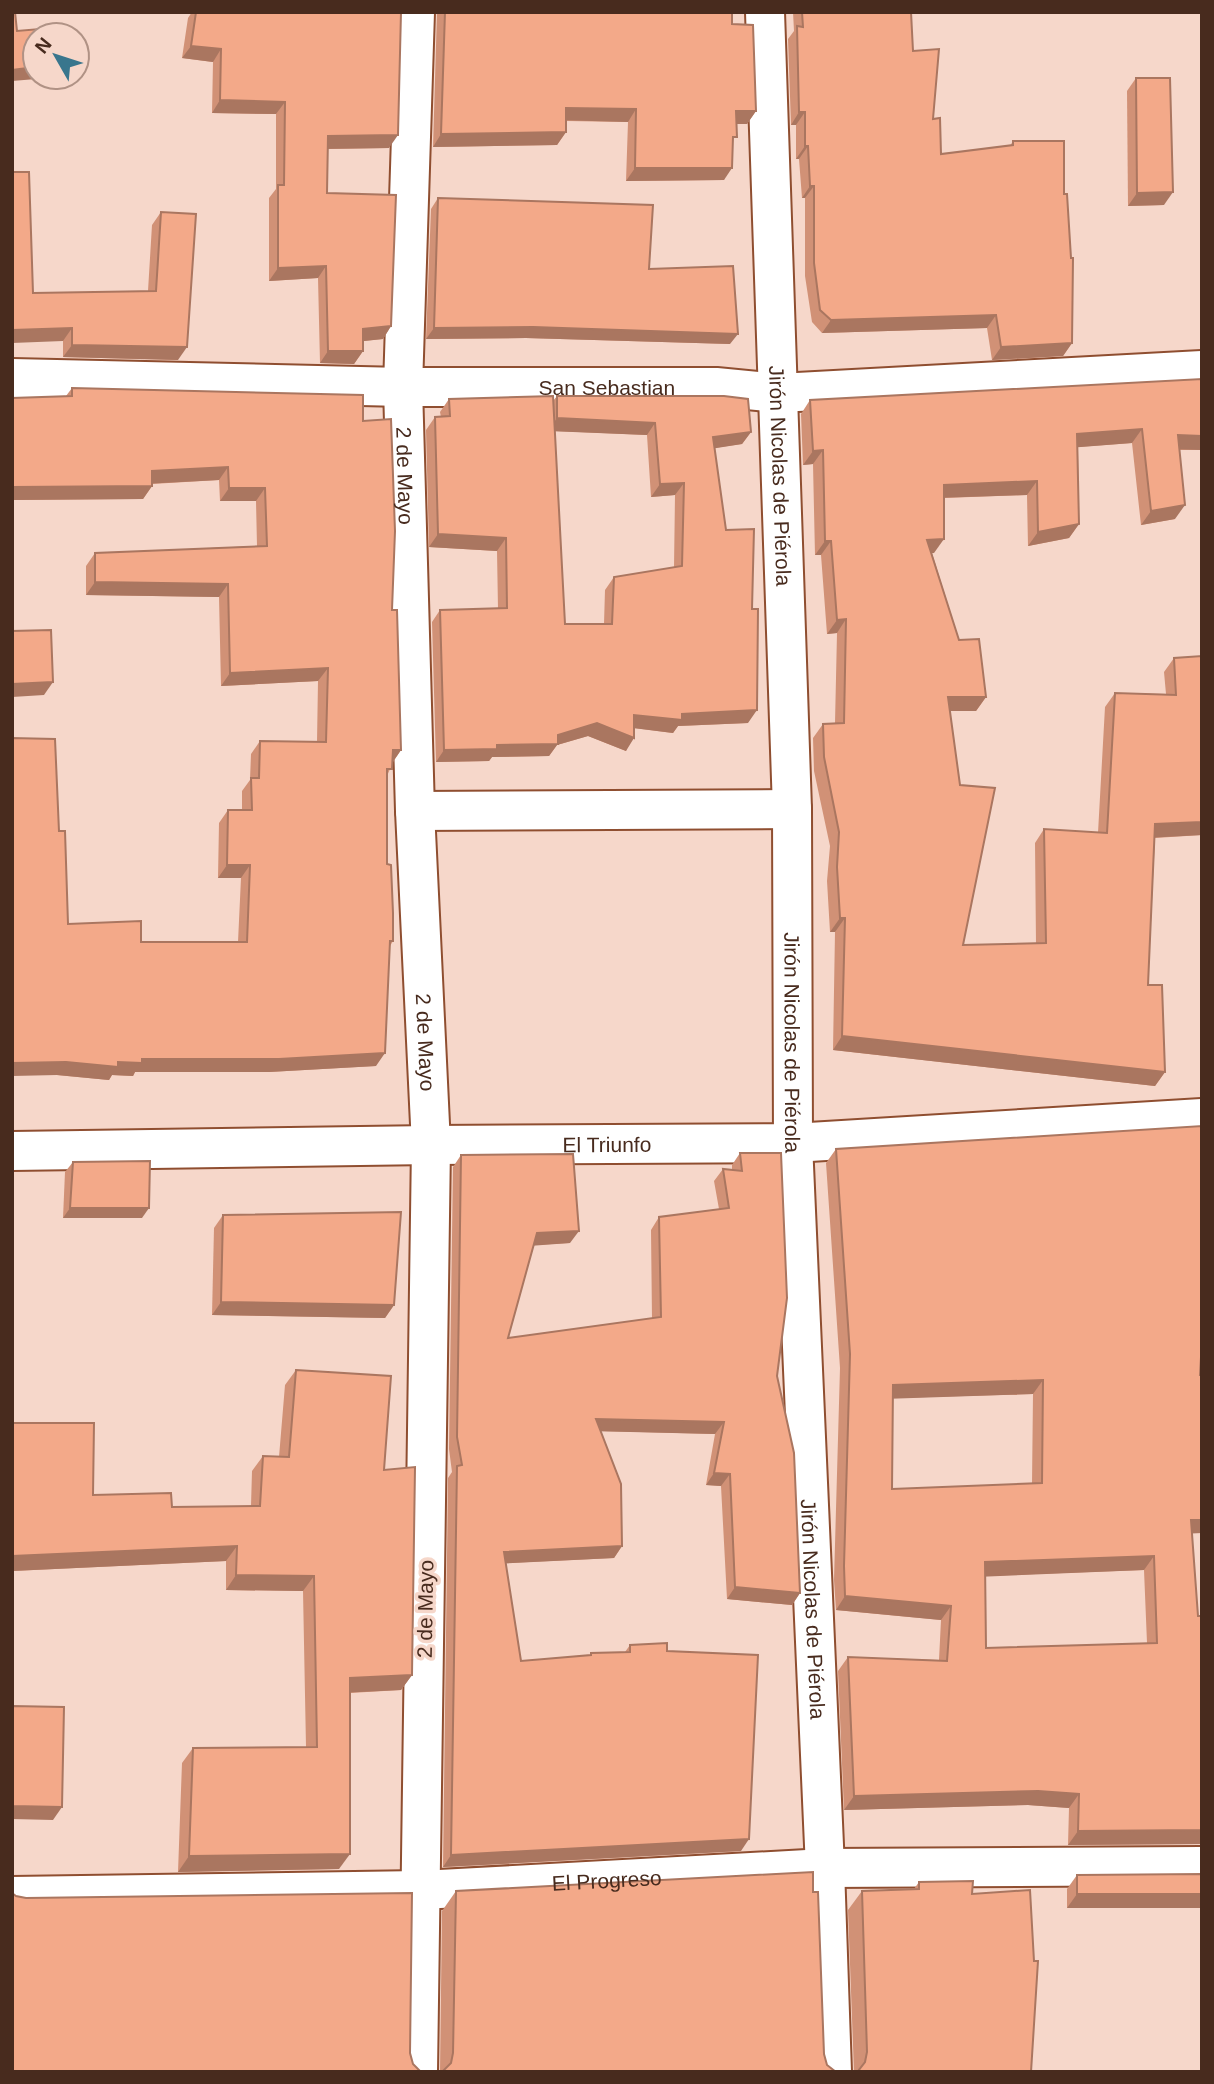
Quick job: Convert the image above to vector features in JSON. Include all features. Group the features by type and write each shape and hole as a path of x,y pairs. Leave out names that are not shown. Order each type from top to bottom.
{"street":[{"name":"2 de Mayo","path":"415,12 403,387 415,811 431,1145 418,2072"},
{"name":"Jirón Nicolas de Piérola","path":"765,12 792,808 793,1143 832,2072"},
{"name":"San Sebastian","path":"12,379 403,387 716,387 779,393 1202,370"},
{"path":"415,811 792,808"},
{"name":"El Triunfo","path":"12,1151 793,1143 1202,1118"},
{"name":"El Progreso","path":"12,1896 421,1890 825,1868 1202,1866"}],"building":[{"path":"12,12 15,12 17,31 21,31 21,69 12,70"},
{"path":"196,12 401,12 398,135 328,136 327,193 396,195 391,326 363,329 363,351 328,351 326,266 278,268 278,185 284,185 285,102 220,100 221,49 191,46"},
{"path":"445,12 732,12 732,24 753,25 756,111 736,111 737,137 733,137 732,168 635,168 636,109 566,108 566,132 441,134"},
{"path":"802,12 911,12 913,51 939,49 933,119 940,118 941,154 1013,145 1013,141 1064,141 1064,194 1067,194 1073,258 1072,343 1001,347 996,315 831,320 820,310 814,263 814,186 810,186 808,146 805,146 805,112 799,112 797,26 803,27"},
{"path":"1136,78 1170,78 1173,192 1137,193"},
{"path":"12,172 29,172 33,293 156,291 161,212 196,214 187,347 72,345 72,328 12,330"},
{"path":"438,198 653,205 649,269 733,266 738,334 533,327 434,328"},
{"path":"1202,379 1202,436 1178,435 1185,505 1151,511 1142,429 1077,434 1079,524 1038,532 1037,481 944,485 944,539 927,540 959,640 979,639 986,697 948,697 960,785 995,788 963,945 1046,943 1044,829 1107,833 1115,693 1176,695 1174,658 1202,656 1202,822 1155,824 1148,985 1162,985 1165,1072 842,1036 845,918 840,918 837,867 839,832 824,757 823,724 844,723 846,619 837,620 831,541 825,541 823,450 813,451 810,400"},
{"path":"72,388 363,395 363,421 391,419 395,531 392,610 397,610 401,750 393,750 392,769 387,769 387,864 391,865 393,941 390,941 385,1053 279,1059 142,1059 142,1063 118,1062 118,1067 66,1062 12,1063 12,738 55,739 59,831 65,831 68,924 141,921 141,942 247,942 250,865 227,865 228,810 252,810 251,778 259,778 260,741 326,742 328,668 230,673 228,584 95,582 95,553 267,546 265,488 229,488 228,467 152,471 152,486 12,487 12,398 72,396"},
{"path":"553,396 565,624 612,624 614,577 682,566 684,483 660,484 655,423 557,418 557,396 724,396 748,399 751,432 713,437 726,530 754,529 752,609 758,609 757,710 682,714 682,720 634,715 634,738 597,723 558,735 558,744 497,745 497,749 444,750 440,610 507,608 506,538 438,534 435,417 450,416 449,399"},
{"path":"51,630 53,682 12,684 12,631"},
{"path":"1202,1126 1202,1520 1191,1520 1198,1616 1202,1616 1202,1830 1078,1831 1079,1794 1038,1791 854,1796 848,1657 947,1661 951,1606 845,1596 850,1354 836,1149","holes":["1043,1380 1042,1483 892,1489 893,1385","1154,1556 1157,1643 986,1648 985,1562"]},
{"path":"740,1153 781,1153 787,1298 777,1376 794,1453 800,1593 735,1587 730,1474 714,1473 724,1422 596,1419 621,1484 622,1546 504,1552 521,1661 591,1653 630,1652 630,1645 667,1643 667,1651 758,1655 749,1839 451,1855 457,1466 462,1465 457,1437 461,1155 573,1154 579,1231 537,1233 508,1338 661,1317 659,1217 729,1208 723,1169 742,1171"},
{"path":"150,1161 149,1208 70,1208 73,1162"},
{"path":"401,1212 394,1305 221,1302 223,1215"},
{"path":"296,1370 391,1376 384,1470 415,1467 412,1675 350,1678 350,1854 189,1856 193,1748 317,1747 314,1576 236,1575 237,1546 12,1556 12,1423 94,1423 93,1495 171,1493 172,1507 260,1506 263,1456 289,1457"},
{"path":"12,1706 64,1707 62,1807 12,1806"},
{"path":"813,1872 813,1892 818,1892 824,2054 827,2065 836,2072 441,2072 451,2063 453,2053 456,1891"},
{"path":"1202,1874 1202,1894 1077,1894 1077,1875"},
{"path":"973,1881 972,1894 1030,1890 1034,1961 1038,1961 1031,2072 854,2072 865,2062 867,2052 862,1891 919,1889 919,1882"},
{"path":"12,1893 26,1898 412,1893 410,2053 413,2064 421,2072 12,2072"}]}
